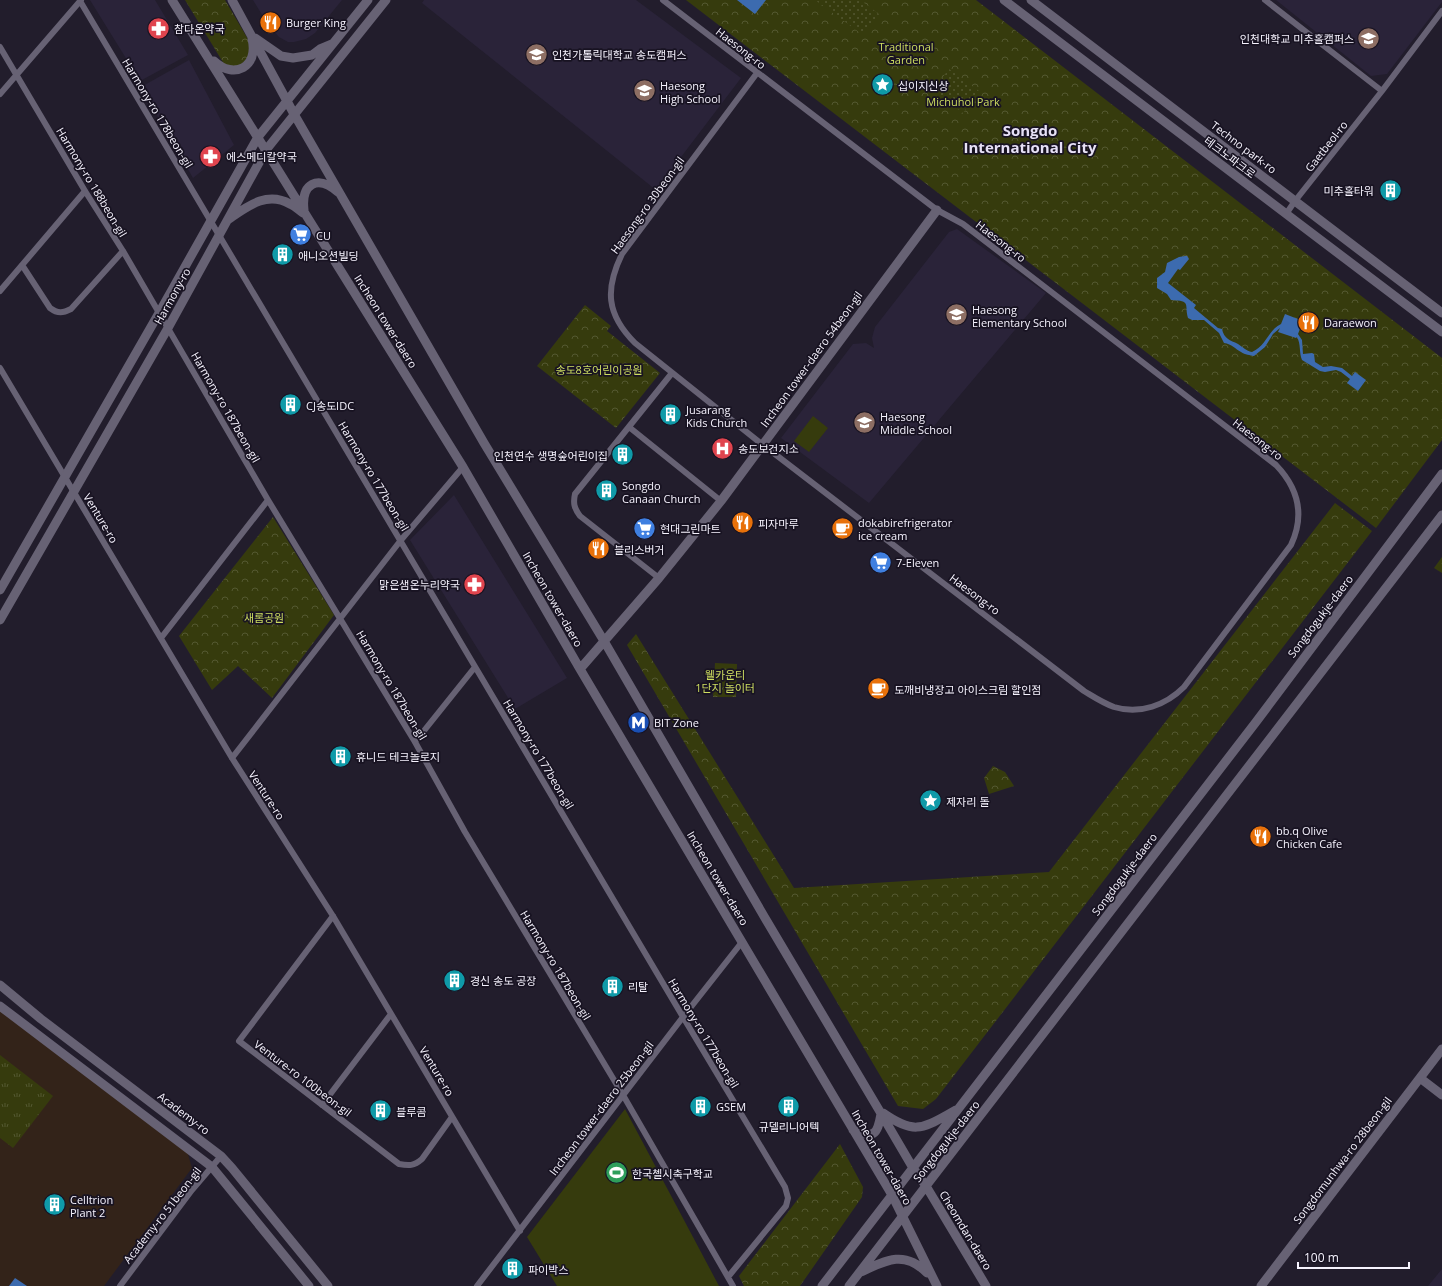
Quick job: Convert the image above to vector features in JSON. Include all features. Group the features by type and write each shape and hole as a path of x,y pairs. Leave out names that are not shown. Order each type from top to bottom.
{"main road":[{"name":"Incheon tower-daero","path":"172,0 463,467 580,669 892,1195 903,1216"},
{"name":"Incheon tower-daero","path":"232,0 287,102 484,443 604,642 760,911 926,1186"},
{"name":"Harmony-ro","path":"0,590 258,137 368,0"},
{"name":"Harmony-ro","path":"0,620 168,328 266,150 386,0"},
{"name":"테크노파크로","path":"1004,0 1442,332"},
{"name":"Techno park-ro","path":"1031,0 1442,313"},
{"path":"202,48 213,61 223,68 229,70 242,68 248,65 253,54 253,41 251,34"},
{"path":"251,34 281,56 293,58 312,55 320,49 332,44"},
{"path":"306,214 303,202 305,192 313,185 320,183 327,184 340,194"},
{"path":"227,221 250,204 263,200 278,200 290,204 306,214"},
{"name":"Incheon tower-daero 54beon-gil","path":"580,669 659,578 721,501 936,210"},
{"name":"Songdogukje-daero","path":"822,1286 1260,716 1442,474"},
{"name":"Songdogukje-daero","path":"849,1286 1442,515"},
{"name":"Academy-ro","path":"0,985 41,1019 221,1156 328,1286"},
{"path":"0,1006 212,1167 308,1286"},
{"name":"Songdomunhwa-ro 28beon-gil","path":"1261,1286 1442,1049"},
{"path":"1420,1078 1442,1095"},
{"path":"853,1130 866,1135 874,1134 879,1129 880,1112 896,1122 908,1127 919,1128 928,1126 960,1107"},
{"name":"Cheomdan-daero","path":"926,1186 986,1286"},
{"path":"903,1216 935,1282"},
{"path":"858,1274 884,1261 898,1258 910,1260 920,1266 935,1282"}],"street":[{"path":"0,94 81,0"},
{"name":"Harmony-ro 178beon-gil","path":"81,0 219,235"},
{"name":"Haesong-ro","path":"663,0 936,210 963,224 1276,465 1285,474 1293,487 1298,507 1298,526 1295,536 1284,554 1184,687 1166,702 1152,707 1122,709 1106,704 1084,691 1043,658 762,445"},
{"path":"1265,0 1382,91"},
{"name":"Gaetbeol-ro","path":"1286,214 1442,11"},
{"name":"Harmony-ro 188beon-gil","path":"0,47 168,328"},
{"name":"Haesong-ro 30beon-gil","path":"757,73 622,254 613,274 611,299 613,311 617,321 634,343 762,445"},
{"path":"0,291 85,191"},
{"name":"Harmony-ro 177beon-gil","path":"219,235 785,1187 788,1198 786,1206 728,1277"},
{"path":"22,265 50,308 55,312 60,313 71,309 123,251"},
{"name":"Harmony-ro 187beon-gil","path":"168,328 268,500 415,742 465,832 623,1095 733,1286"},
{"name":"Venture-ro","path":"0,368 232,758 333,916 520,1231"},
{"path":"659,578 580,516 574,506 574,501 575,494 672,373"},
{"path":"629,427 721,501"},
{"path":"232,758 400,540 463,467"},
{"path":"161,638 268,500"},
{"path":"415,742 476,667"},
{"name":"Venture-ro 100beon-gil","path":"333,916 239,1041 399,1164 407,1166 416,1164 422,1159 452,1117"},
{"name":"Incheon tower-daero 25beon-gil","path":"477,1286 742,942"},
{"path":"322,1105 391,1014"},
{"name":"Academy-ro 51beon-gil","path":"120,1286 192,1190 221,1156"}],"shaded area":[{"path":"90,0 155,0 188,55 140,81"},
{"path":"253,0 342,0 315,33 306,39 288,42 279,37 269,26"},
{"name":"Haesong High School","path":"424,0 636,0 741,78 656,190 422,3"},
{"name":"인천대학교 미추홀캠퍼스","path":"1276,0 1442,0 1442,2 1387,74 1371,76"},
{"path":"189,60 234,145 193,178 141,87"},
{"path":"957,229 1046,293 869,503 781,438 853,344 866,343 874,348 872,338 875,327 949,232"},
{"path":"454,495 567,678 515,709 410,540"},
{"path":"0,1009 187,1151 192,1168 104,1286 0,1286"},
{"path":"1442,1269 1442,1286 1428,1286"}],"green space":[{"path":"185,0 225,0 249,41 250,55 244,62 239,66 224,64"},
{"name":"Michuhol Park","path":"686,0 976,0 1442,358 1442,440 1376,528"},
{"path":"815,0 860,0 879,14 863,35"},
{"path":"949,69 979,91 963,113 933,90"},
{"name":"송도8호어린이공원","path":"585,305 611,326 607,331 660,373 616,428 537,366"},
{"path":"813,416 828,428 809,452 794,441"},
{"path":"1335,503 1372,531 936,1099 923,1109 898,1106 627,645 636,634 794,888 1049,872"},
{"name":"새롬공원","path":"273,517 334,615 272,698 238,666 212,690 179,636"},
{"path":"1442,557 1442,573 1434,568"},
{"name":"웰카운티 1단지 놀이터","path":"715,663 737,664 736,697 713,697"},
{"path":"993,766 1005,772 1014,786 989,794 984,778"},
{"path":"0,1055 53,1096 13,1148 0,1138"},
{"name":"한국첼시축구학교","path":"625,1109 719,1286 557,1286 527,1237"},
{"path":"840,1144 863,1187 862,1197 800,1286 744,1286 739,1276"}],"water":[{"path":"737,0 766,0 755,14"},
{"path":"1187,256 1189,259 1180,270 1178,269 1168,283 1196,305 1194,308 1218,328 1222,329 1224,335 1228,339 1252,352 1261,346 1273,330 1281,324 1285,314 1303,321 1298,334 1302,340 1303,354 1314,354 1315,362 1323,367 1331,366 1342,368 1352,376 1355,372 1366,380 1358,391 1347,383 1350,379 1341,372 1336,370 1325,372 1320,371 1302,360 1297,337 1296,338 1278,332 1280,328 1273,334 1265,347 1254,356 1244,354 1231,345 1224,343 1219,333 1204,320 1192,320 1188,318 1185,302 1171,300 1167,294 1157,288 1157,278 1165,272 1167,263 1179,257"},
{"path":"15,1278 27,1286 9,1286"}],"place":[{"name":"Burger King","path":"271,22"},
{"name":"참다온약국","path":"159,28"},
{"name":"인천대학교 미추홀캠퍼스","path":"1369,38"},
{"name":"인천가톨릭대학교 송도캠퍼스","path":"536,54"},
{"name":"십이지신상","path":"883,85"},
{"name":"Haesong High School","path":"645,91"},
{"name":"에스메디칼약국","path":"211,156"},
{"name":"미추홀타워","path":"1390,190"},
{"name":"CU","path":"301,235"},
{"name":"애니오션빌딩","path":"282,255"},
{"name":"Haesong Elementary School","path":"956,315"},
{"name":"Daraewon","path":"1309,322"},
{"name":"CJ송도IDC","path":"291,405"},
{"name":"Jusarang Kids Church","path":"670,415"},
{"name":"Haesong Middle School","path":"865,422"},
{"name":"송도보건지소","path":"723,448"},
{"name":"인천연수 생명숲어린이집","path":"623,455"},
{"name":"Songdo Canaan Church","path":"606,491"},
{"name":"피자마루","path":"742,523"},
{"name":"현대그린마트","path":"644,528"},
{"name":"dokabirefrigerator ice cream","path":"843,528"},
{"name":"블리스버거","path":"599,549"},
{"name":"7-Eleven","path":"881,562"},
{"name":"맑은샘온누리약국","path":"475,584"},
{"name":"도깨비냉장고 아이스크림 할인점","path":"878,689"},
{"name":"BIT Zone","path":"638,722"},
{"name":"휴니드 테크놀로지","path":"340,756"},
{"name":"제자리 돌","path":"931,801"},
{"name":"bb.q Olive Chicken Cafe","path":"1261,836"},
{"name":"경신 송도 공장","path":"454,980"},
{"name":"리탈","path":"613,986"},
{"name":"GSEM","path":"700,1106"},
{"name":"규델리니어텍","path":"789,1106"},
{"name":"블루콤","path":"380,1111"},
{"name":"한국첼시축구학교","path":"617,1173"},
{"name":"Celltrion Plant 2","path":"54,1205"},
{"name":"파이박스","path":"512,1269"}],"district":[{"name":"Songdo International City","path":"1030,138"}],"park label":[{"name":"Traditional Garden","path":"906,52"}]}
